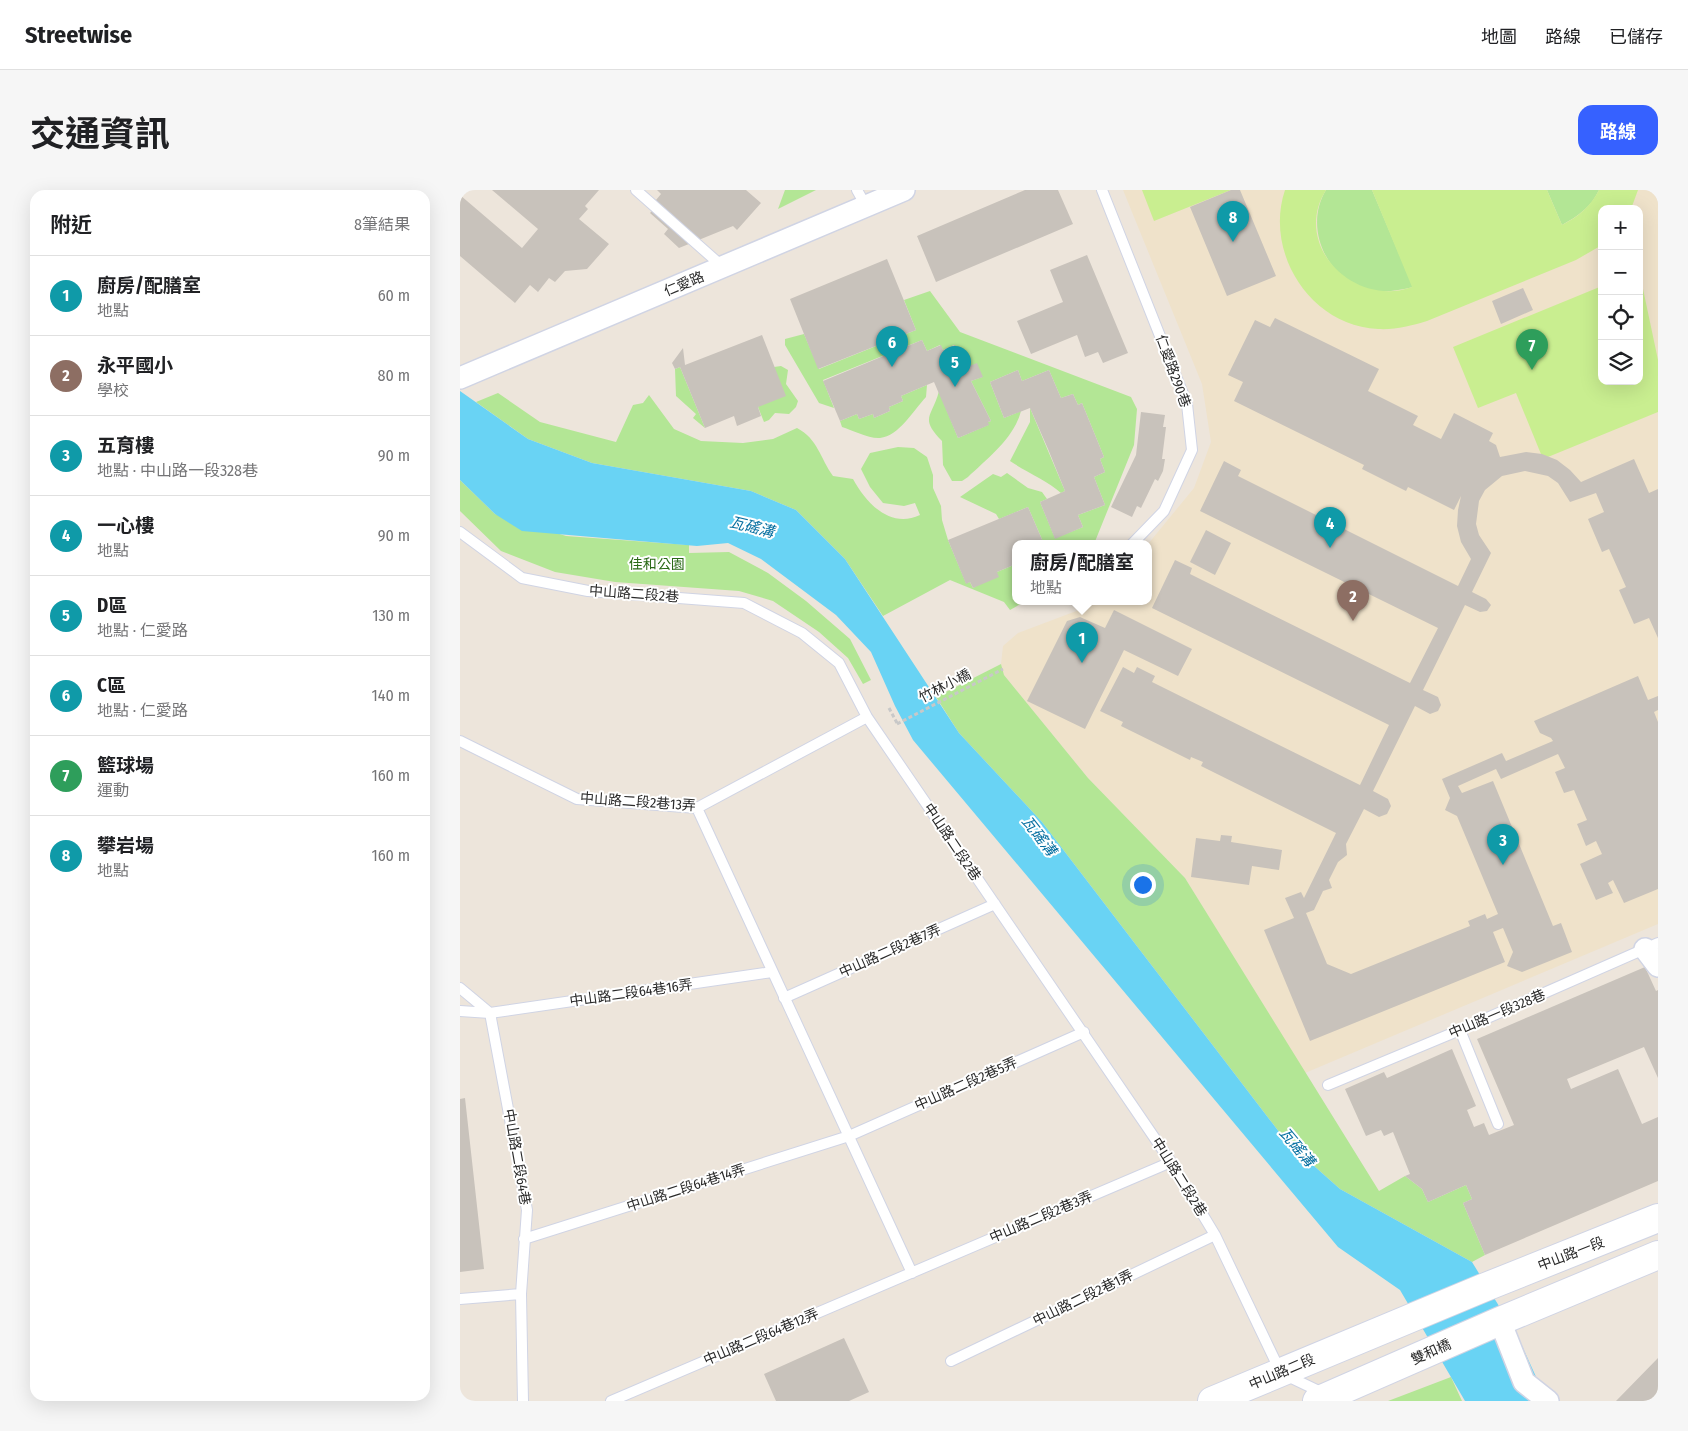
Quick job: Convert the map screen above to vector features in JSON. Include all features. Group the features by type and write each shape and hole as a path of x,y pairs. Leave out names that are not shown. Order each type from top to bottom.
{"street":[{"name":"仁愛路","path":"461,376 723,268 861,198 904,190"},
{"name":"中山路一段328巷","path":"1651,946 1658,966"},
{"name":"中山路一段","path":"1352,1344 1483,1288 1658,1218"},
{"path":"1548,1401 1524,1382 1500,1321 1658,1255"},
{"name":"雙和橋","path":"1327,1399 1500,1321"},
{"name":"中山路二段","path":"1212,1401 1352,1344"}],"lane":[{"path":"636,190 723,268"},
{"name":"仁愛路290巷","path":"1102,190 1187,404 1192,450 1164,511 1136,540"},
{"name":"中山路二段2巷","path":"460,532 522,578 588,592 744,603 802,633 839,663 868,717 1171,1162 1215,1235 1281,1373"},
{"name":"中山路二段2巷13弄","path":"460,741 577,799 698,808 868,717"},
{"path":"698,808 912,1273"},
{"name":"中山路二段2巷7弄","path":"784,998 995,904"},
{"name":"中山路一段328巷","path":"1328,1085 1460,1030 1651,946"},
{"name":"中山路二段64巷16弄","path":"460,1011 490,1013 772,972"},
{"path":"460,988 490,1013"},
{"name":"中山路二段64巷","path":"490,1013 527,1210 521,1294 523,1401"},
{"path":"1460,1030 1498,1124"},
{"name":"中山路二段2巷5弄","path":"849,1136 1084,1032"},
{"name":"中山路二段64巷14弄","path":"524,1239 849,1136"},
{"name":"中山路二段2巷3弄","path":"912,1273 1171,1162"},
{"name":"中山路二段2巷1弄","path":"951,1361 1215,1235"},
{"name":"中山路二段64巷12弄","path":"611,1401 912,1273"},
{"path":"460,1299 521,1294"},
{"path":"1281,1373 1327,1399"}],"path":[{"name":"竹林小橋","path":"897,724 1003,669"}],"shaded area":[{"path":"1123,190 1658,190 1658,924 1305,1073 1185,878 1088,778 1004,675 1001,664 1003,646 1018,633 1079,610 1085,605 1152,605 1151,540 1194,488 1211,442 1202,384"}],"green space":[{"path":"785,190 816,190 778,209"},
{"path":"1142,190 1231,190 1154,221"},
{"path":"1285,190 1326,190 1317,211 1317,232 1323,251 1334,267 1351,280 1370,289 1391,291 1412,287 1372,190 1547,190 1562,225 1583,211 1599,190 1638,190 1632,205 1598,205 1598,247 1576,260 1427,321 1384,329 1354,325 1332,315 1313,300 1298,282 1287,260 1281,237 1280,214"},
{"path":"1326,190 1372,190 1413,287 1388,291 1369,290 1350,282 1338,272 1322,248 1318,233 1317,219 1320,204"},
{"path":"1547,190 1599,190 1584,210 1562,225"},
{"path":"1598,288 1598,385 1643,385 1643,289 1658,360 1658,412 1543,459 1516,393 1478,408 1453,347"},
{"path":"930,291 960,332 1131,397 1137,409 1134,445 1096,540 1042,540 1028,507 999,519 996,514 960,497 993,474 1001,477 1007,473 1028,488 1042,492 1047,499 1040,502 1055,538 1083,527 1078,515 1105,505 1094,477 1105,472 1100,459 1104,457 1082,403 1078,405 1073,394 1061,398 1049,370 1022,381 1018,370 990,382 1004,418 1021,411 1018,421 1006,439 992,455 962,481 952,481 943,465 942,441 931,427 929,417 939,391 958,438 988,425 988,422 991,421 971,381 982,377 969,366 962,349 957,351 954,345 943,350 940,345 927,351 922,340 823,380 834,408 819,403 785,345 785,339 804,334 819,369 916,330 904,300"},
{"path":"781,366 788,370 786,384 798,401 796,407 789,414 775,413 769,420 764,422 758,407 774,367"},
{"path":"680,367 705,428 693,418 696,414 676,396 675,369"},
{"path":"927,385 926,397 899,428 887,436 880,438 871,437 842,427 840,421 857,414 859,419 873,414 874,418 890,411 889,407 903,401 901,396"},
{"path":"498,393 540,422 616,442 633,405 643,403 649,395 674,429 701,441 743,443 773,439 797,428 804,432 814,443 833,476 853,479 872,505 889,516 899,519 920,515 915,503 904,506 883,503 870,487 861,469 870,453 898,447 914,448 927,457 933,475 933,488 941,506 942,520 948,540 966,583 970,582 973,588 997,572 1012,566 1012,605 1019,605 1010,610 1004,602 950,580 883,616 845,559 796,510 751,491 592,463 528,439 476,402"},
{"path":"1030,408 1065,491 1061,493 1050,484 1010,461 1030,422"},
{"name":"佳和公園","path":"460,480 495,514 566,536 689,545 689,553 729,552 768,573 806,601 850,639 871,680 863,684 848,658 819,632 773,601 739,591 615,582 555,572 501,551 460,511"},
{"path":"1001,664 1004,675 1088,778 1185,878 1379,1191 1405,1176 1422,1189 1428,1202 1466,1185 1472,1199 1463,1203 1485,1255 1472,1262 1340,1189 1286,1141 1042,822 959,733 936,697"},
{"path":"1451,1377 1462,1401 1388,1401"}],"water":[{"name":"瓦磘溝","path":"460,391 528,439 592,463 751,491 796,510 845,559 959,733 1042,822 1286,1141 1340,1189 1472,1262 1518,1337 1547,1401 1465,1401 1400,1290 1338,1247 913,740 895,706 871,652 836,615 761,559 728,543 697,546 522,531 495,514 460,480"}],"building":[{"path":"492,190 599,190 585,206 588,209 579,219 609,244 587,269 565,271 555,282 549,278 538,292 530,285 515,303 460,256 460,195 522,248 538,229"},
{"path":"657,190 746,190 761,203 737,230 733,226 679,248 664,234 668,229 650,213 654,209 651,206 661,194"},
{"path":"1025,190 1058,190 1073,224 936,282 917,236"},
{"path":"1231,190 1240,190 1276,276 1227,296 1190,207"},
{"path":"1087,255 1128,353 1103,363 1098,352 1085,357 1077,335 1031,354 1017,321 1063,302 1050,270"},
{"path":"887,259 916,330 818,369 790,299"},
{"path":"1523,288 1533,310 1501,324 1492,301"},
{"path":"1275,318 1379,369 1368,391 1418,416 1413,425 1441,439 1454,413 1493,433 1489,441 1496,445 1500,457 1526,452 1542,454 1557,460 1581,482 1634,459 1649,493 1658,489 1658,638 1649,618 1634,624 1619,590 1626,587 1609,549 1602,552 1588,519 1604,512 1596,493 1570,502 1558,483 1548,476 1525,471 1502,476 1485,490 1479,501 1476,524 1479,535 1491,553 1472,592 1486,599 1491,605 1487,611 1480,612 1465,605 1423,690 1438,697 1441,705 1438,711 1430,714 1415,706 1373,791 1388,799 1391,806 1387,814 1379,817 1364,809 1346,844 1347,855 1338,862 1329,880 1332,888 1323,891 1314,910 1306,913 1327,964 1351,974 1470,926 1468,921 1485,914 1487,919 1498,914 1457,816 1445,810 1450,798 1442,779 1502,753 1506,761 1553,741 1551,738 1540,733 1534,721 1638,676 1648,700 1658,696 1658,710 1654,712 1658,722 1658,889 1624,903 1613,880 1608,883 1613,893 1596,900 1580,864 1602,854 1596,841 1586,846 1577,824 1587,820 1574,790 1564,793 1555,772 1565,768 1558,754 1501,779 1496,769 1458,786 1462,793 1493,781 1553,926 1561,923 1572,952 1522,972 1507,966 1513,952 1503,928 1493,932 1505,962 1310,1041 1264,930 1294,918 1285,898 1301,892 1304,898 1336,833 1201,766 1203,762 1191,757 1190,760 1121,726 1123,722 1100,711 1123,667 1134,673 1137,667 1155,676 1152,682 1360,785 1389,725 1152,608 1175,560 1192,568 1190,574 1410,683 1438,628 1200,511 1224,461 1241,470 1238,476 1458,586 1471,559 1461,542 1457,526 1461,496 1454,510 1408,487 1406,491 1362,469 1364,465 1234,401 1243,382 1228,375 1255,320 1270,327"},
{"path":"762,335 786,396 758,407 761,416 737,426 734,416 705,428 680,367 675,369 672,363 683,348 685,365"},
{"path":"922,340 927,351 941,345 943,350 955,345 957,351 962,349 969,366 977,363 983,377 971,381 991,421 988,422 989,425 958,438 934,382 901,396 903,401 889,407 890,411 874,418 873,414 859,419 857,414 840,421 823,381"},
{"path":"1018,370 1022,381 1049,370 1061,398 1073,394 1078,405 1082,403 1104,457 1100,459 1105,472 1094,477 1105,505 1078,515 1083,527 1055,539 1040,502 1065,491 1048,449 1030,408 1004,418 990,382"},
{"path":"1141,412 1165,415 1163,427 1166,427 1162,459 1165,459 1163,471 1158,481 1155,479 1141,508 1137,506 1132,517 1111,507 1136,455"},
{"path":"1028,507 1042,540 1012,540 1012,566 997,572 999,577 973,588 970,582 966,584 948,540"},
{"path":"1206,530 1231,543 1215,575 1190,562"},
{"path":"1114,610 1192,649 1178,676 1124,650 1085,729 1027,701 1067,621 1080,617 1105,628"},
{"path":"1221,835 1232,836 1231,842 1282,850 1279,870 1252,866 1249,885 1191,877 1196,838 1220,841"},
{"path":"1645,967 1656,991 1658,990 1658,1078 1644,1047 1567,1079 1571,1089 1618,1069 1642,1124 1658,1117 1658,1181 1485,1255 1463,1203 1472,1199 1466,1185 1428,1202 1422,1189 1405,1176 1410,1174 1393,1132 1384,1136 1381,1130 1366,1136 1345,1089 1384,1072 1387,1078 1452,1049 1476,1106 1467,1110 1474,1127 1484,1123 1489,1135 1514,1125 1477,1039"},
{"path":"465,1098 484,1269 460,1272 460,1099"},
{"path":"844,1338 869,1392 849,1401 776,1401 764,1374"},
{"path":"1658,1358 1658,1401 1616,1401"}],"place":[{"name":"攀岩場","path":"1233,242"},
{"name":"C區","path":"892,367"},
{"name":"籃球場","path":"1532,370"},
{"name":"D區","path":"955,387"},
{"name":"一心樓","path":"1330,548"},
{"name":"永平國小","path":"1353,621"},
{"name":"廚房/配膳室","path":"1082,663"},
{"name":"五育樓","path":"1503,865"}]}
